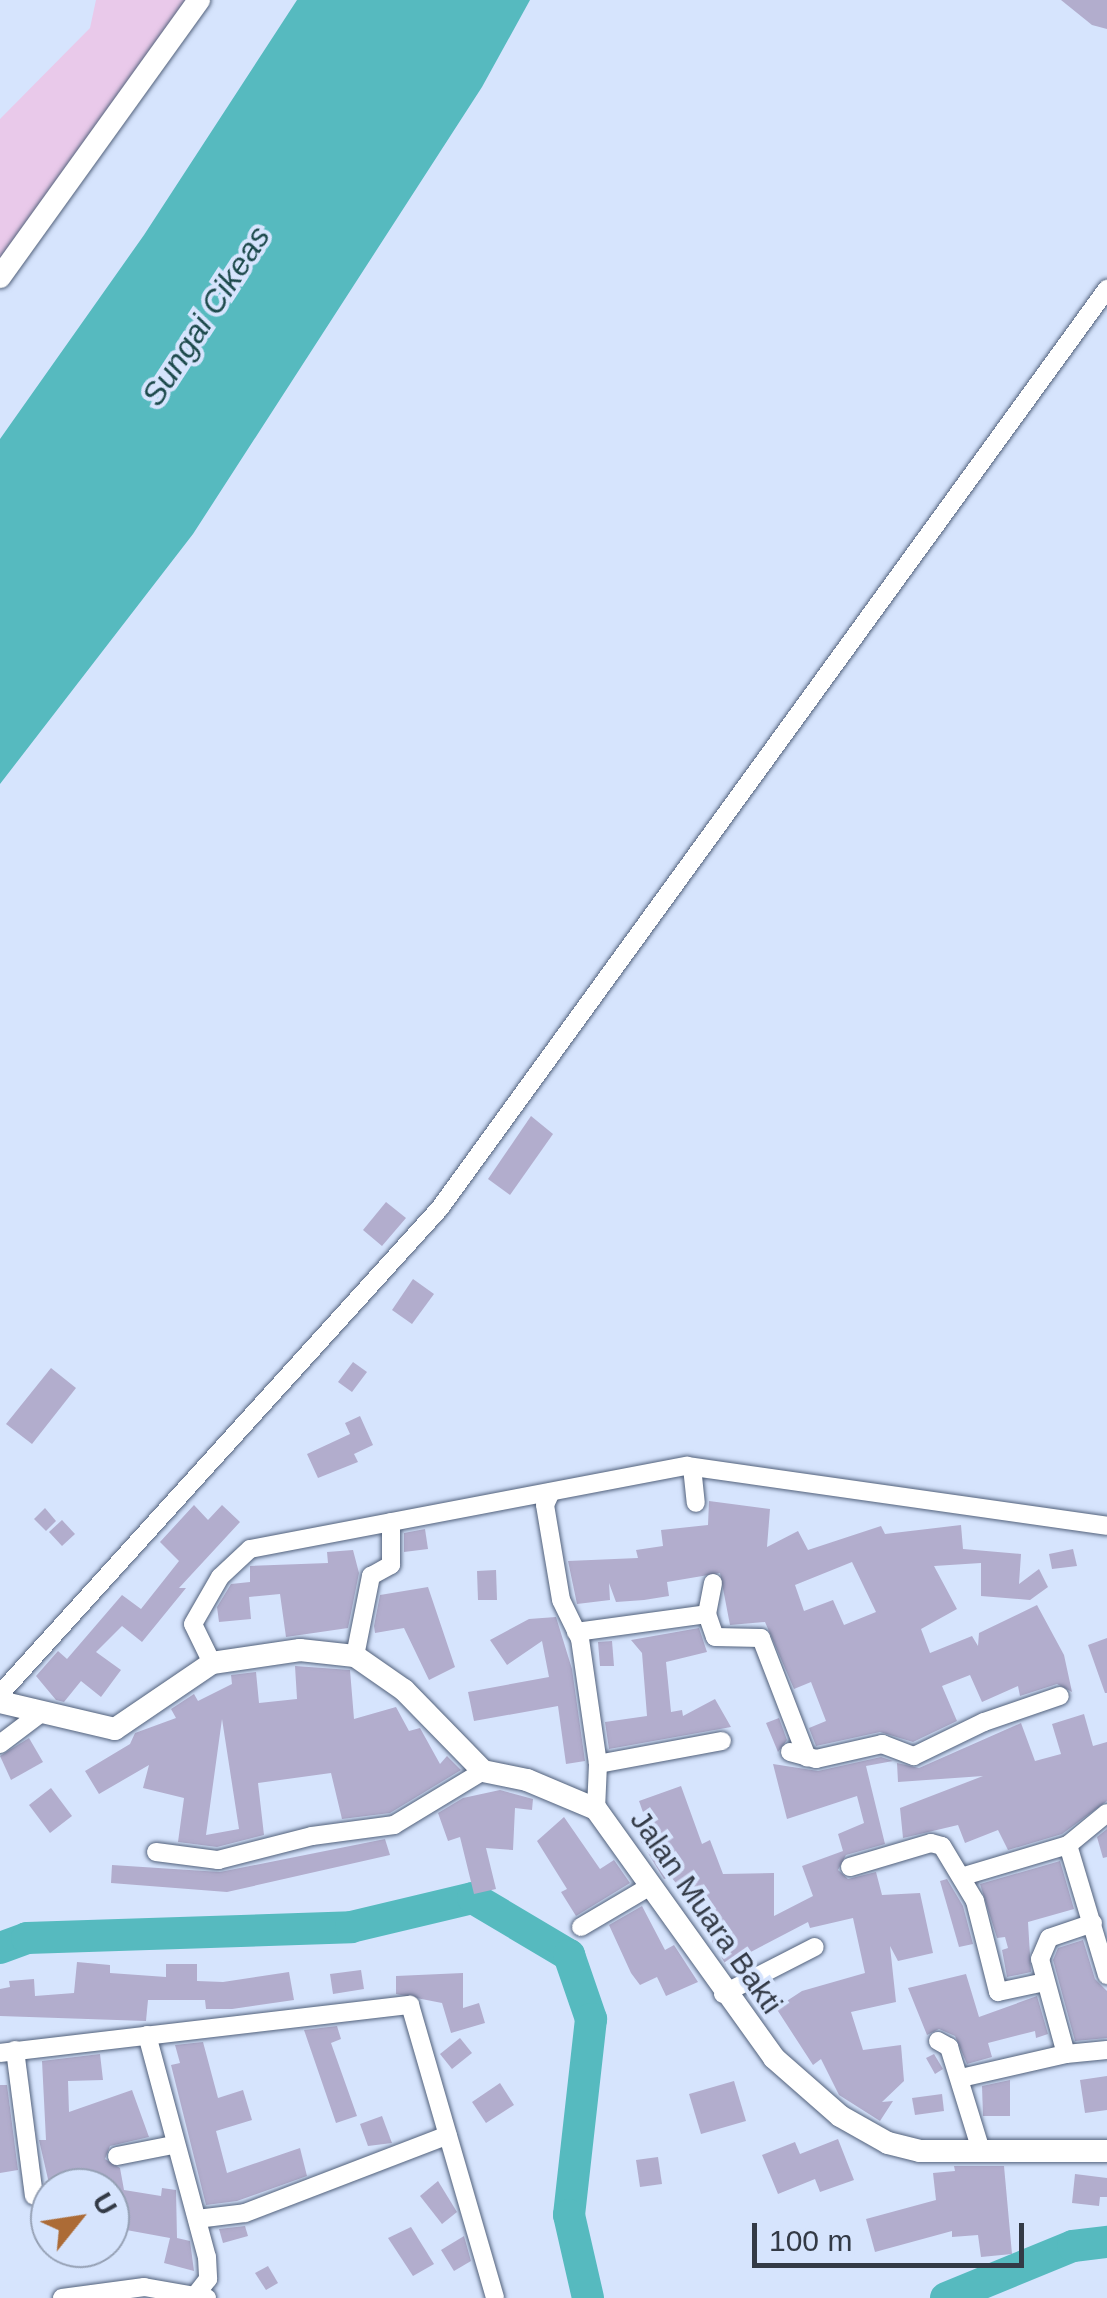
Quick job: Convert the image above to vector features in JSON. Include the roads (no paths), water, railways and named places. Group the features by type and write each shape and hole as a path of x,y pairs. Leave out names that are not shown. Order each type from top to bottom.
{"main road":[{"path":"0,277 199,0"},
{"path":"0,1698 64,1721 97,1728 121,1726 212,1663 300,1650 356,1656 404,1690 483,1771"},
{"name":"Jalan Muara Bakti","path":"483,1771 527,1780 596,1809 652,1885 723,1994 795,2080 860,2128 904,2148 1107,2151"}],"street":[{"path":"0,1698 440,1208 1107,288"},
{"path":"692,1468 696,1503"},
{"path":"212,1663 193,1624 236,1560 250,1549 692,1468 1107,1526"},
{"path":"550,1492 545,1505 561,1600 576,1632 598,1764 596,1809"},
{"path":"356,1656 371,1576 391,1564 390,1522"},
{"path":"713,1583 707,1614 719,1640 761,1638 798,1754 868,1743 914,1756 998,1716 1060,1696"},
{"path":"576,1632 707,1614"},
{"path":"0,1744 41,1713"},
{"path":"598,1764 722,1741"},
{"path":"156,1852 218,1860 312,1836 394,1825 483,1771"},
{"path":"964,1876 1068,1846 1107,1813"},
{"path":"850,1867 931,1843 942,1846 964,1876 998,1992 1045,1982"},
{"path":"1068,1846 1107,1974"},
{"path":"581,1927 652,1885"},
{"path":"1066,2054 1040,1959 1049,1938 1093,1923"},
{"path":"723,1994 815,1947"},
{"path":"30,2175 7,2051 410,2005 495,2298"},
{"path":"62,2298 144,2286 203,2296 208,2270 147,2034"},
{"path":"938,2041 949,2047 980,2148"},
{"path":"961,2078 1066,2054 1107,2050"},
{"path":"197,2219 246,2213 448,2135"},
{"path":"117,2156 173,2145"}],"water":[{"name":"Sungai Cikeas","path":"297,0 530,0 482,87 193,534 0,784 0,439 144,235"}],"waterway":[{"path":"0,1948 27,1938 351,1927 473,1898 569,1955 591,2019 569,2215 588,2298"},
{"path":"946,2298 1073,2246 1107,2242"}]}
